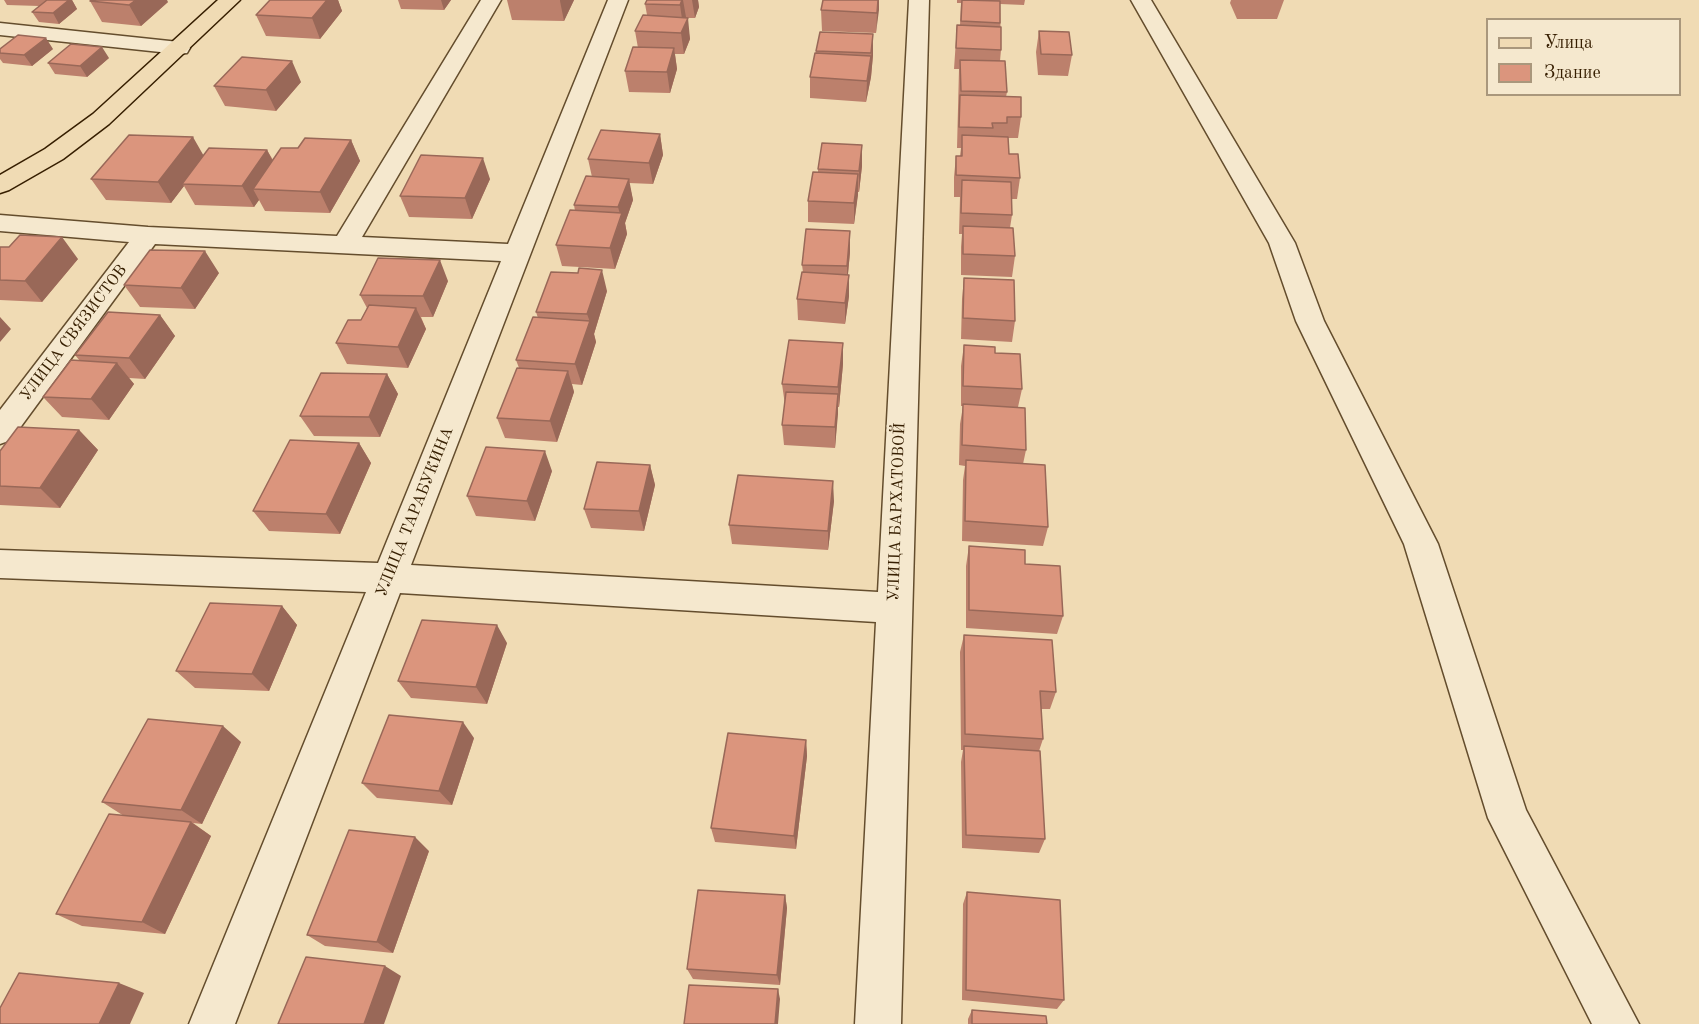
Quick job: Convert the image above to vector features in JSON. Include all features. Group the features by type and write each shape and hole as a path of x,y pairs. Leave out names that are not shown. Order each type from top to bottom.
{"main road":[{"path":"0,185 54,154 101,119 230,0"}],"street":[{"path":"345,244 491,0"},
{"name":"УЛИЦА ТАРАБУКИНА","path":"212,1024 618,0"},
{"name":"УЛИЦА БАРХАТОВОЙ","path":"878,1024 919,0"},
{"path":"1141,0 1282,243 1310,321 1421,544 1508,818 1616,1024"},
{"path":"0,29 179,48"},
{"path":"0,223 148,235 518,253"},
{"name":"УЛИЦА СВЯЗИСТОВ","path":"0,432 148,235"},
{"path":"0,564 388,578 893,608"}],"building":[{"path":"47,0 69,0 53,13 32,12"},
{"path":"136,0 129,5 90,1"},
{"path":"270,0 327,0 312,18 256,15"},
{"path":"647,0 682,0 680,5 645,4"},
{"path":"823,0 878,0 877,13 821,10"},
{"path":"962,0 1000,1 1000,23 961,21"},
{"path":"643,15 688,18 681,33 635,31"},
{"path":"957,25 1001,27 1001,50 956,48"},
{"path":"1039,31 1069,32 1072,55 1041,54"},
{"path":"820,32 873,34 871,53 816,51"},
{"path":"18,35 46,38 24,55 0,53 0,49"},
{"path":"71,44 102,47 80,66 48,63"},
{"path":"633,47 674,48 667,72 625,71"},
{"path":"815,53 871,56 867,81 810,77"},
{"path":"242,57 292,61 266,90 214,86"},
{"path":"960,60 1005,61 1007,92 961,91"},
{"path":"960,95 1021,97 1021,117 1007,117 1007,123 992,123 993,128 959,127"},
{"path":"601,130 660,134 649,163 588,159"},
{"path":"129,135 193,137 158,182 91,179"},
{"path":"962,135 1008,137 1009,154 1018,154 1020,178 956,175 956,156 962,156"},
{"path":"305,138 351,140 320,192 253,189 281,148 298,148"},
{"path":"822,143 862,145 859,171 818,169"},
{"path":"209,148 267,150 242,186 182,184"},
{"path":"421,155 483,158 465,198 400,196"},
{"path":"813,172 858,174 854,203 808,201"},
{"path":"586,176 629,179 618,207 574,205"},
{"path":"962,180 1011,182 1012,215 961,213"},
{"path":"570,210 622,213 610,248 556,245"},
{"path":"963,226 1013,228 1015,256 963,254"},
{"path":"806,229 850,231 847,266 802,265"},
{"path":"20,235 62,237 25,281 0,280 0,247 9,247"},
{"path":"150,250 205,251 181,288 124,285"},
{"path":"378,258 440,260 423,296 360,295"},
{"path":"579,268 602,270 587,314 536,312 551,272 578,273"},
{"path":"802,272 849,275 845,303 797,299"},
{"path":"964,278 1014,280 1015,321 963,318"},
{"path":"369,305 416,308 398,347 336,343 348,320 361,320"},
{"path":"108,312 160,315 129,358 75,355"},
{"path":"533,317 590,321 575,364 516,360"},
{"path":"789,340 843,343 838,387 782,384"},
{"path":"964,345 995,347 995,353 1020,354 1022,389 963,386"},
{"path":"71,360 117,363 91,399 43,397"},
{"path":"517,368 568,371 550,421 497,418"},
{"path":"321,373 387,374 369,417 300,416"},
{"path":"786,392 838,394 835,427 782,425"},
{"path":"963,404 1025,408 1026,450 962,445"},
{"path":"18,427 79,430 40,488 0,486 0,451"},
{"path":"290,440 359,443 326,514 253,511"},
{"path":"486,447 545,451 527,501 467,496"},
{"path":"966,460 1045,465 1048,527 965,521"},
{"path":"597,462 650,465 639,511 584,509"},
{"path":"738,475 833,481 828,531 729,525"},
{"path":"969,546 1025,550 1025,564 1060,566 1063,616 969,610"},
{"path":"210,603 282,606 252,674 176,671"},
{"path":"422,620 497,625 476,687 398,681"},
{"path":"964,635 1052,640 1056,692 1040,691 1043,739 965,734"},
{"path":"389,715 463,722 439,791 362,783"},
{"path":"148,719 223,726 181,810 102,802"},
{"path":"728,733 806,740 794,836 711,828"},
{"path":"964,746 1040,751 1045,839 966,835"},
{"path":"109,814 191,822 142,922 56,914"},
{"path":"349,830 415,837 377,942 307,935"},
{"path":"698,890 785,895 777,975 687,969"},
{"path":"967,892 1060,900 1064,1000 966,990"},
{"path":"306,957 385,966 364,1024 278,1024"},
{"path":"19,973 119,983 99,1024 0,1024 0,1008"},
{"path":"689,985 778,989 775,1024 684,1024"},
{"path":"972,1010 1046,1016 1047,1024 972,1024"}]}
